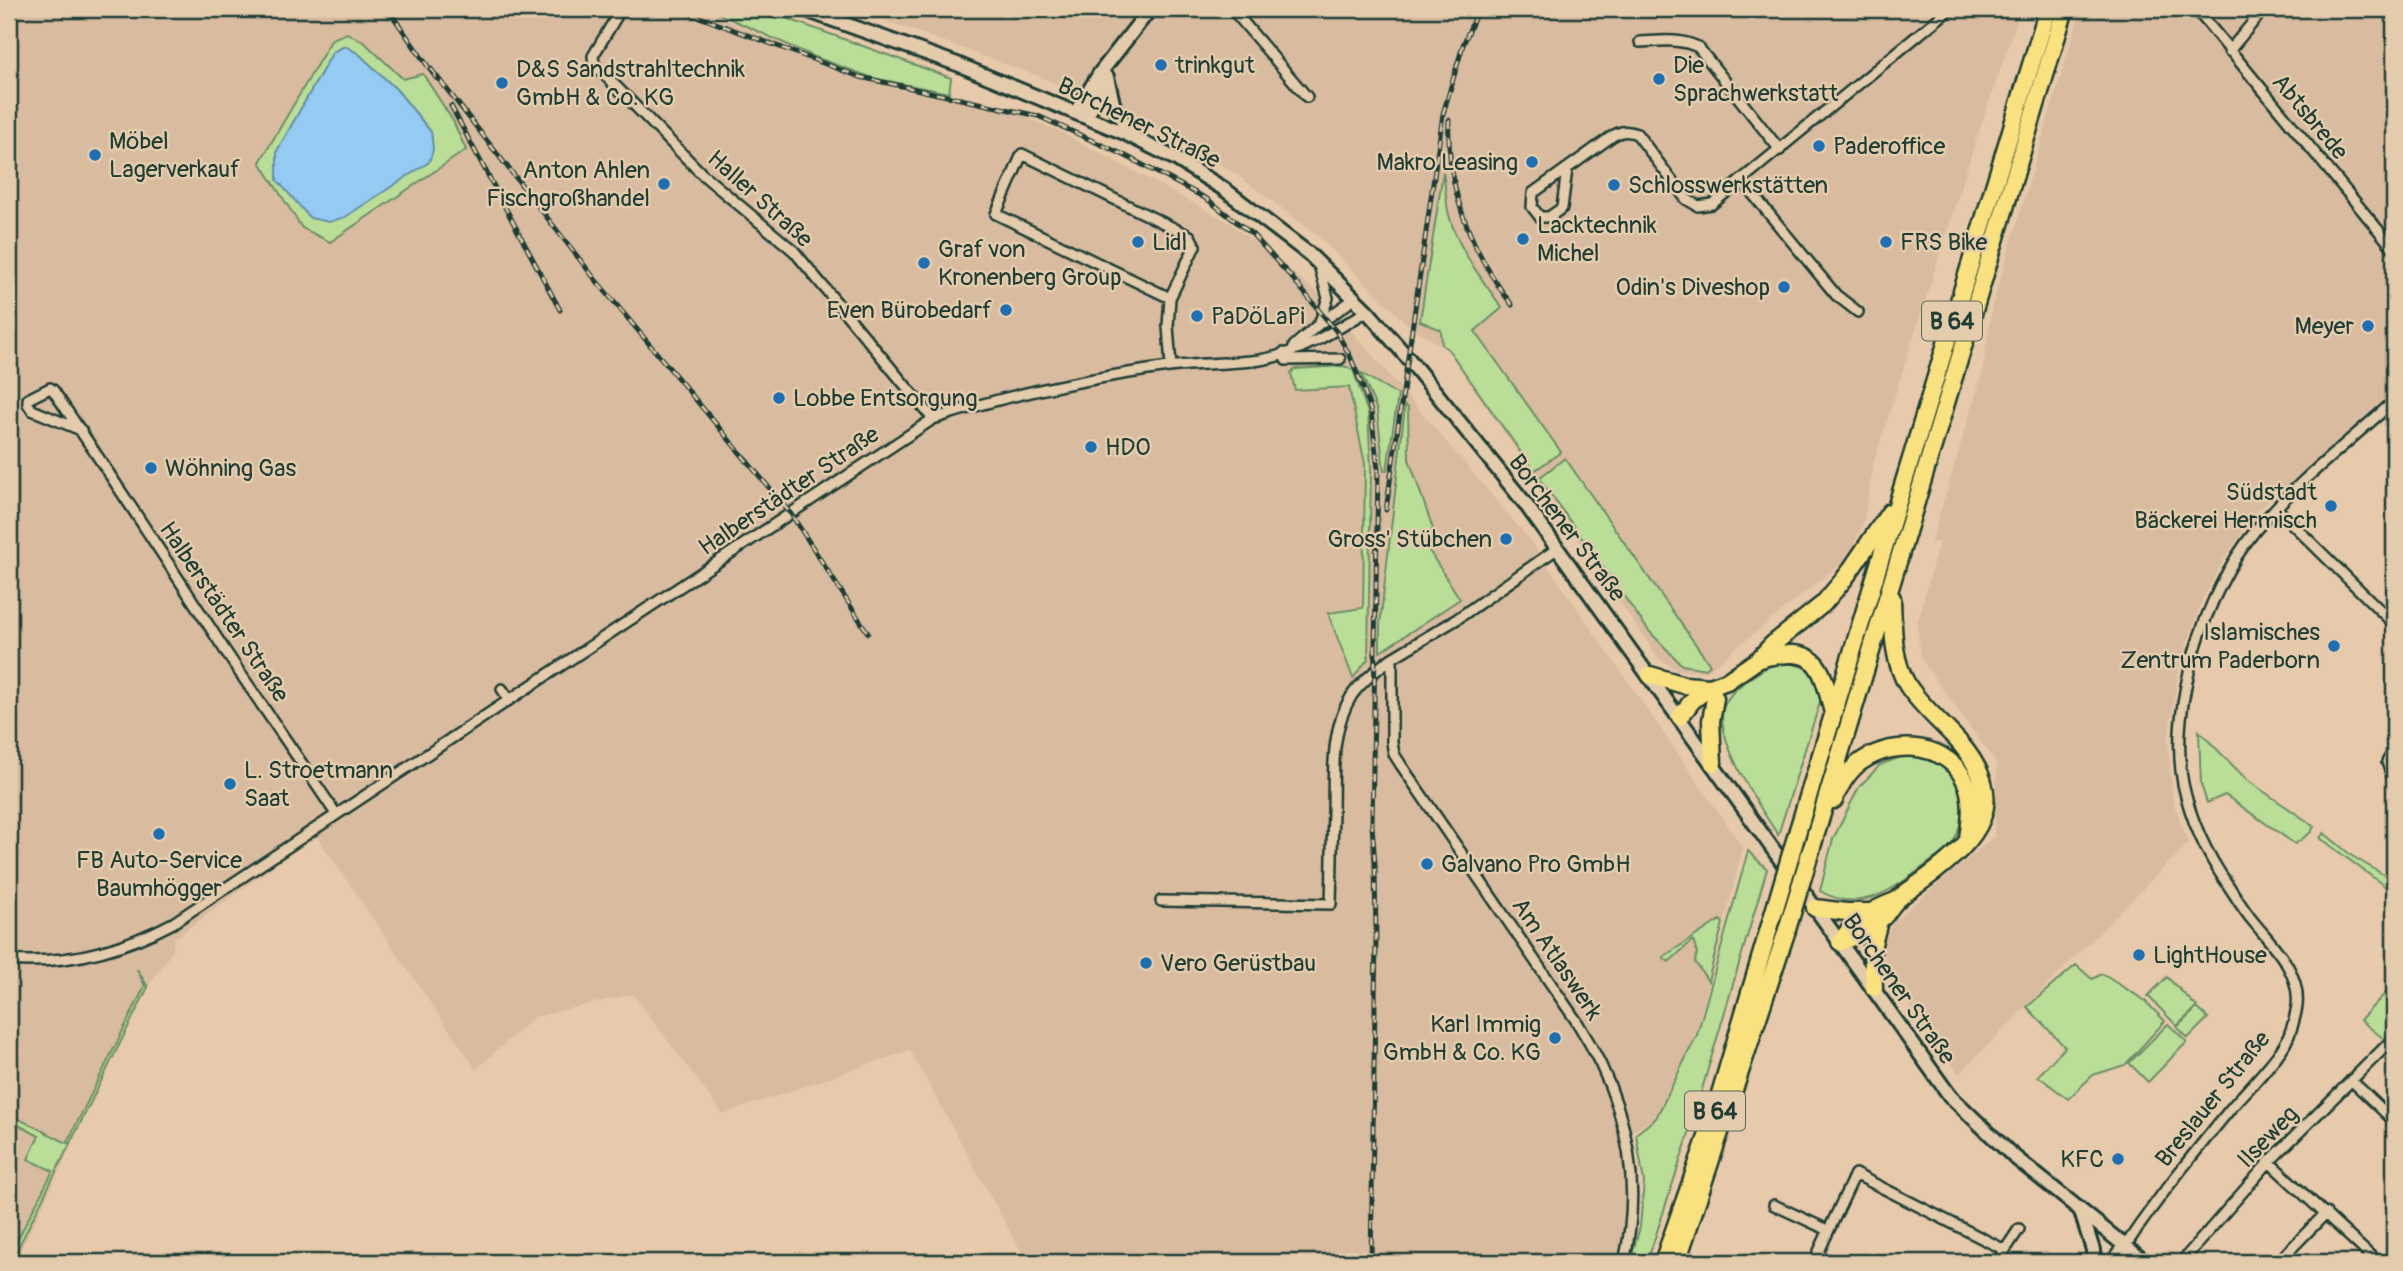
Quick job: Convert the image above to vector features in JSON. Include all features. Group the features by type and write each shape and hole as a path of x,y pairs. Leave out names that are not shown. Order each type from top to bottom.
{"highway":[{"name":"B 64","path":"1663,1262 1709,1131 2048,9"},
{"name":"B 64","path":"1677,1262 1786,933 2065,9"},
{"path":"1679,716 1692,714 1712,693 1759,659 1773,644 1823,604 1871,541 1900,495"},
{"path":"1840,942 1862,933 1874,916 1950,861 1984,818 1986,806 1983,783 1973,762 1960,743 1907,684 1895,655 1891,584"},
{"path":"1759,659 1791,653 1814,661 1822,671 1833,715"},
{"path":"1650,675 1712,693"},
{"path":"1712,693 1713,763"},
{"path":"1811,850 1847,774 1861,761 1906,746 1935,752 1959,770 1967,786 1971,806 1968,841"},
{"path":"1815,908 1874,916"},
{"path":"1874,916 1874,988"}],"main road":[{"name":"Borchener Straße","path":"803,9 957,64 1135,138 1176,159 1224,189 1318,263 1367,311 1433,387 1558,548 1950,1096 2012,1155 2145,1262"},
{"path":"1082,114 1100,73 1150,9"},
{"path":"1082,114 1107,77 1114,57"},
{"path":"1107,77 1114,107 1135,138"},
{"path":"2081,1212 2093,1250 2093,1262"},
{"path":"2113,1262 2126,1245"}],"street":[{"name":"Haller Straße","path":"621,9 593,56 594,64 702,174 794,251 933,419"},
{"path":"1232,9 1307,97"},
{"path":"1567,169 1562,208 1549,217 1540,217 1532,207 1533,193 1618,132 1629,131 1637,134 1686,199 1698,206 1712,204 1950,9"},
{"name":"Abtsbrede","path":"2196,9 2394,249"},
{"path":"2230,51 2264,9"},
{"path":"1640,42 1675,40 1686,41 1698,47 1780,150"},
{"path":"1170,298 996,214 1022,154 1190,236 1195,246 1170,298 1168,326 1171,366"},
{"path":"1742,181 1836,295 1858,312"},
{"path":"1318,263 1328,298 1319,324"},
{"path":"1287,352 1319,324 1354,299"},
{"name":"Halberstädter Straße","path":"9,960 76,957 113,950 190,913 933,419 969,407 1040,390 1171,366 1245,361 1287,352 1336,331 1367,311"},
{"name":"Halberstädter Straße","path":"1287,352 1286,360 1340,359"},
{"name":"Halberstädter Straße","path":"81,430 32,410 28,399 50,388 53,390 81,430 336,814"},
{"name":"Breslauer Straße","path":"2126,1245 2173,1180 2286,1044 2295,1017 2297,994 2285,960 2250,918 2207,853 2184,785 2179,741 2193,656 2211,603 2232,564 2254,533 2276,508 2394,401"},
{"path":"2276,508 2394,624"},
{"path":"1161,901 1331,904 1334,750 1340,721 1352,696 1374,671 1392,658 1457,619 1558,548"},
{"name":"Am Atlaswerk","path":"1392,658 1394,754 1577,1022 1597,1055 1610,1084 1625,1129 1632,1185 1632,1228 1624,1262"},
{"path":"502,689 509,699"},
{"path":"2394,750 2387,762 2394,781"},
{"name":"Ilseweg","path":"2183,1260 2269,1162 2387,1045"},
{"path":"2351,1080 2394,1121"},
{"path":"2269,1162 2377,1262"},
{"path":"1814,1262 1855,1174 2005,1250"},
{"path":"1774,1205 1828,1230"},
{"path":"2278,1262 2326,1213"},
{"path":"1997,1262 2020,1229"}],"shaded area":[{"path":"9,9 701,9 859,78 904,91 998,106 1059,131 1230,223 1321,295 1529,539 1743,848 1696,1034 1654,1118 1623,1137 1625,1223 1618,1262 1027,1262 910,1050 723,1114 633,994 534,1017 476,1069 316,835 174,939 173,950 149,985 15,1262 9,1262"},
{"path":"854,9 2021,9 1976,140 1874,461 1864,521 1848,558 1706,672 1678,670 1659,659 1448,350 1406,323 1319,237 1238,175 1176,139 1041,77"},
{"path":"2081,9 2394,9 2394,391 2256,512 2223,561 2203,598 2179,666 2168,740 2173,801 2188,843 1959,1074 1884,970 1885,943 1892,923 1994,837 1997,764 1921,659 1917,625 1939,542 1931,543 1982,374 1992,307"}],"green space":[{"path":"708,9 761,9 951,78 949,93 873,78 815,57"},
{"path":"347,33 365,43 403,79 423,74 453,121 466,150 330,242 302,228 260,162 332,39","holes":["345,46 359,54 397,90 431,132 433,150 277,151 333,52"]},
{"path":"1443,172 1448,211 1457,237 1470,262 1502,308 1475,331 1561,452 1534,471 1448,349 1442,345 1441,330 1420,321"},
{"path":"1344,366 1353,370 1368,413 1371,469 1368,659 1353,678 1328,613 1363,608 1365,464 1349,387 1295,390 1291,373 1295,369"},
{"path":"1361,373 1398,395 1387,470 1384,471 1377,410"},
{"path":"1405,406 1408,408 1409,459 1433,529 1422,540 1460,599 1380,652 1380,624"},
{"path":"1565,458 1710,665 1706,669 1682,665 1649,631 1539,478"},
{"path":"1774,663 1793,664 1807,669 1816,680 1821,699 1778,835 1740,771 1731,752 1722,717 1725,704 1734,691 1746,680"},
{"path":"2199,731 2247,780 2314,826 2311,832 2295,844 2225,795 2207,803 2201,784"},
{"path":"1908,754 1928,756 1941,763 1957,783 1961,794 1961,820 1952,844 1902,882 1876,896 1849,900 1835,898 1820,891 1833,839 1859,787 1880,765"},
{"path":"2324,833 2352,856 2394,881 2394,893 2320,838"},
{"path":"1748,851 1767,869 1687,1140 1647,1262 1630,1262 1640,1227 1644,1182 1636,1134 1656,1118 1697,1035"},
{"path":"1720,920 1723,923 1708,981 1695,962 1697,953 1693,940 1669,962 1663,957"},
{"path":"2076,965 2092,979 2102,974 2144,1000 2165,1021 2125,1065 2093,1075 2068,1099 2038,1076 2065,1047 2027,1007"},
{"path":"137,969 148,987 9,1262 9,1256 53,1171 28,1159 39,1136 9,1120 9,1114 67,1143 145,986"},
{"path":"2167,977 2197,1007 2177,1026 2148,996"},
{"path":"2394,984 2394,1047 2360,1020"},
{"path":"2197,1008 2208,1018 2188,1038 2177,1027"},
{"path":"2168,1024 2187,1042 2148,1082 2129,1063"}],"water":[{"path":"345,46 359,54 397,90 431,132 433,150 429,162 345,217 329,222 310,218 277,180 277,151 333,52"}],"railway":[{"path":"388,9 436,78"},
{"path":"678,9 860,77 1038,116 1122,154 1207,199 1252,234 1336,331 1350,356 1371,412 1378,469 1372,825 1376,939 1371,1262"},
{"path":"1386,510 1443,114 1463,45 1478,9"},
{"path":"431,69 595,279 791,514 868,633"},
{"path":"451,106 560,310"},
{"path":"1449,120 1452,170 1464,218 1484,263 1512,305"}],"place":[{"name":"trinkgut","path":"1161,65"},
{"name":"Die Sprachwerkstatt","path":"1659,79"},
{"name":"D&S Sandstrahltechnik GmbH & Co. KG","path":"502,83"},
{"name":"Paderoffice","path":"1819,146"},
{"name":"Möbel Lagerverkauf","path":"95,155"},
{"name":"Makro Leasing","path":"1532,162"},
{"name":"Anton Ahlen Fischgroßhandel","path":"664,184"},
{"name":"Schlosswerkstätten","path":"1614,185"},
{"name":"Lacktechnik Michel","path":"1523,239"},
{"name":"Lidl","path":"1138,242"},
{"name":"FRS Bike","path":"1886,242"},
{"name":"Graf von Kronenberg Group","path":"924,263"},
{"name":"Odin's Diveshop","path":"1784,287"},
{"name":"Even Bürobedarf","path":"1006,310"},
{"name":"PaDöLaPi","path":"1197,316"},
{"name":"Meyer","path":"2368,326"},
{"name":"Lobbe Entsorgung","path":"779,398"},
{"name":"HDO","path":"1091,447"},
{"name":"Wöhning Gas","path":"151,468"},
{"name":"Südstadt Bäckerei Hermisch","path":"2331,506"},
{"name":"Gross' Stübchen","path":"1506,539"},
{"name":"Islamisches Zentrum Paderborn","path":"2334,646"},
{"name":"L. Stroetmann Saat","path":"230,784"},
{"name":"FB Auto-Service Baumhögger","path":"159,834"},
{"name":"Galvano Pro GmbH","path":"1427,864"},
{"name":"LightHouse","path":"2139,955"},
{"name":"Vero Gerüstbau","path":"1146,963"},
{"name":"Karl Immig GmbH & Co. KG","path":"1555,1038"},
{"name":"KFC","path":"2118,1159"}]}
